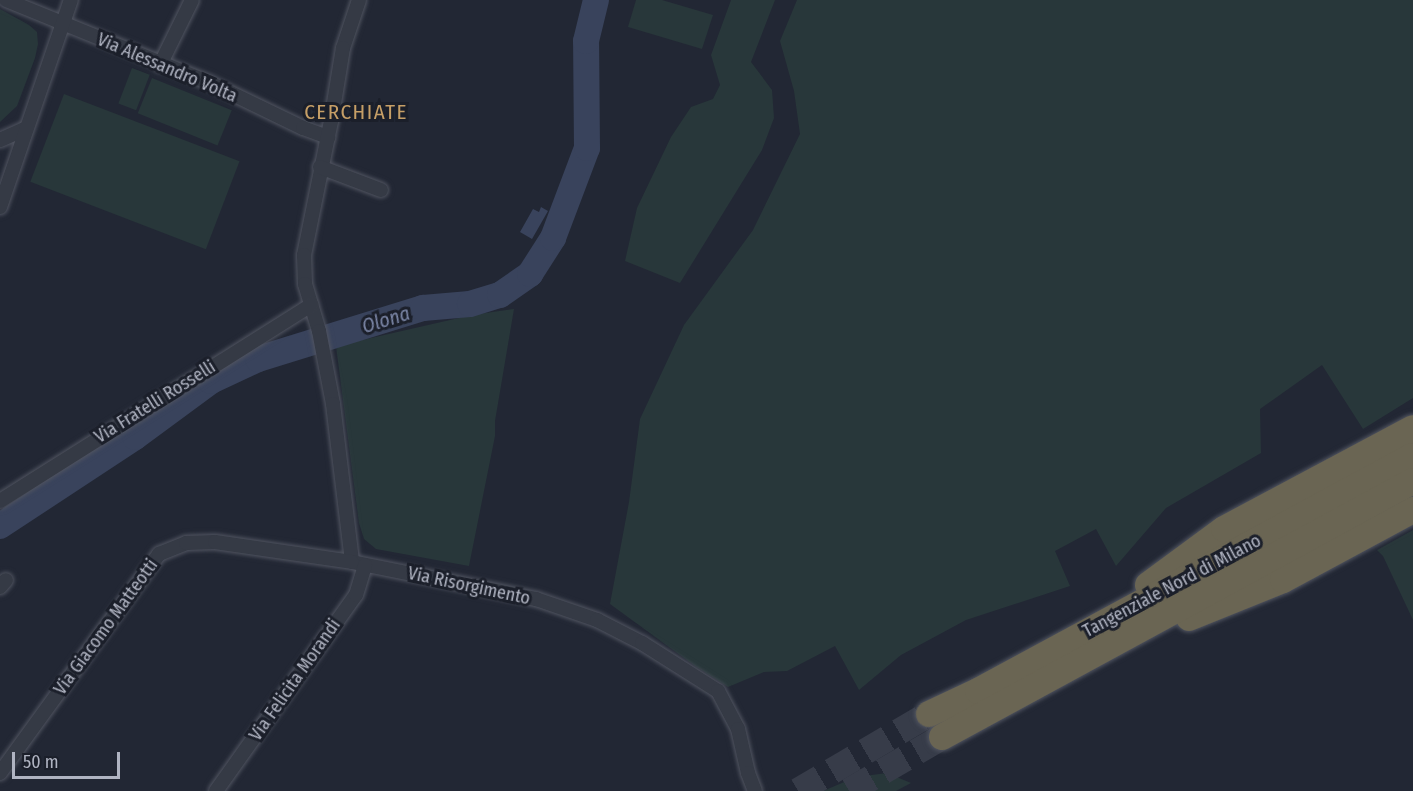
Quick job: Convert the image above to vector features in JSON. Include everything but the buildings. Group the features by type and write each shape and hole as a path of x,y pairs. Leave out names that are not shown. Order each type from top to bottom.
{"highway":[{"path":"1244,518 1413,412"},
{"path":"978,692 1028,650 1148,585 1224,529 1413,428"},
{"name":"Tangenziale Nord di Milano","path":"929,714 978,692 1413,456"},
{"name":"Tangenziale Nord di Milano","path":"942,737 1413,481"},
{"path":"1049,679 1140,643 1186,619 1283,580 1413,510"}],"street":[{"name":"Via Alessandro Volta","path":"6,0 210,83 303,128 328,137"},
{"path":"0,207 71,0"},
{"path":"160,64 192,0"},
{"path":"359,0 343,48 304,255 305,284 327,368 359,563"},
{"path":"0,140 25,129"},
{"path":"320,167 381,190"},
{"name":"Via Fratelli Rosselli","path":"0,501 311,305"},
{"name":"Via Giacomo Matteotti","path":"0,772 159,554 186,543 215,542 359,563"},
{"name":"Via Risorgimento","path":"359,563 536,599 584,616 642,643 718,691 738,729 755,791"},
{"name":"Via Felicita Morandi","path":"216,791 356,596 359,563"}],"shaded area":[{"path":"636,0 662,0 713,15 702,49 628,27"},
{"path":"731,0 775,0 751,62 772,90 774,118 762,150 680,283 625,261 637,208 671,137 691,107 713,99 720,85 711,55"},
{"path":"797,0 1413,0 1413,398 1363,429 1322,365 1260,409 1261,453 1166,508 1116,566 1096,529 1055,551 1070,586 966,620 901,655 859,690 835,646 787,671 764,672 728,687 695,666 610,604 629,502 640,419 684,325 753,230 800,134 794,91 780,41"},
{"path":"0,9 37,32 38,44 17,106 0,122"},
{"path":"132,68 150,75 136,110 118,103"},
{"path":"152,78 232,110 218,145 138,113"},
{"path":"64,94 240,161 206,249 30,182"},
{"path":"514,309 495,421 495,436 469,566 376,549 364,539 359,523 336,346 472,315"},
{"path":"1413,530 1413,620 1383,556 1377,550"},
{"path":"887,773 911,783 896,791 823,791 856,777"}],"water":[{"path":"541,207 548,211 532,239 520,232 533,209 539,212"}],"waterway":[{"name":"Olona","path":"0,526 135,437 211,381 258,359 423,308 470,304 500,295 530,274 553,238 587,148 586,41 596,0"}],"tunnel":[{"path":"798,791 929,714"},
{"path":"849,791 942,737"}],"district":[{"name":"CERCHIATE","path":"356,112"}]}
